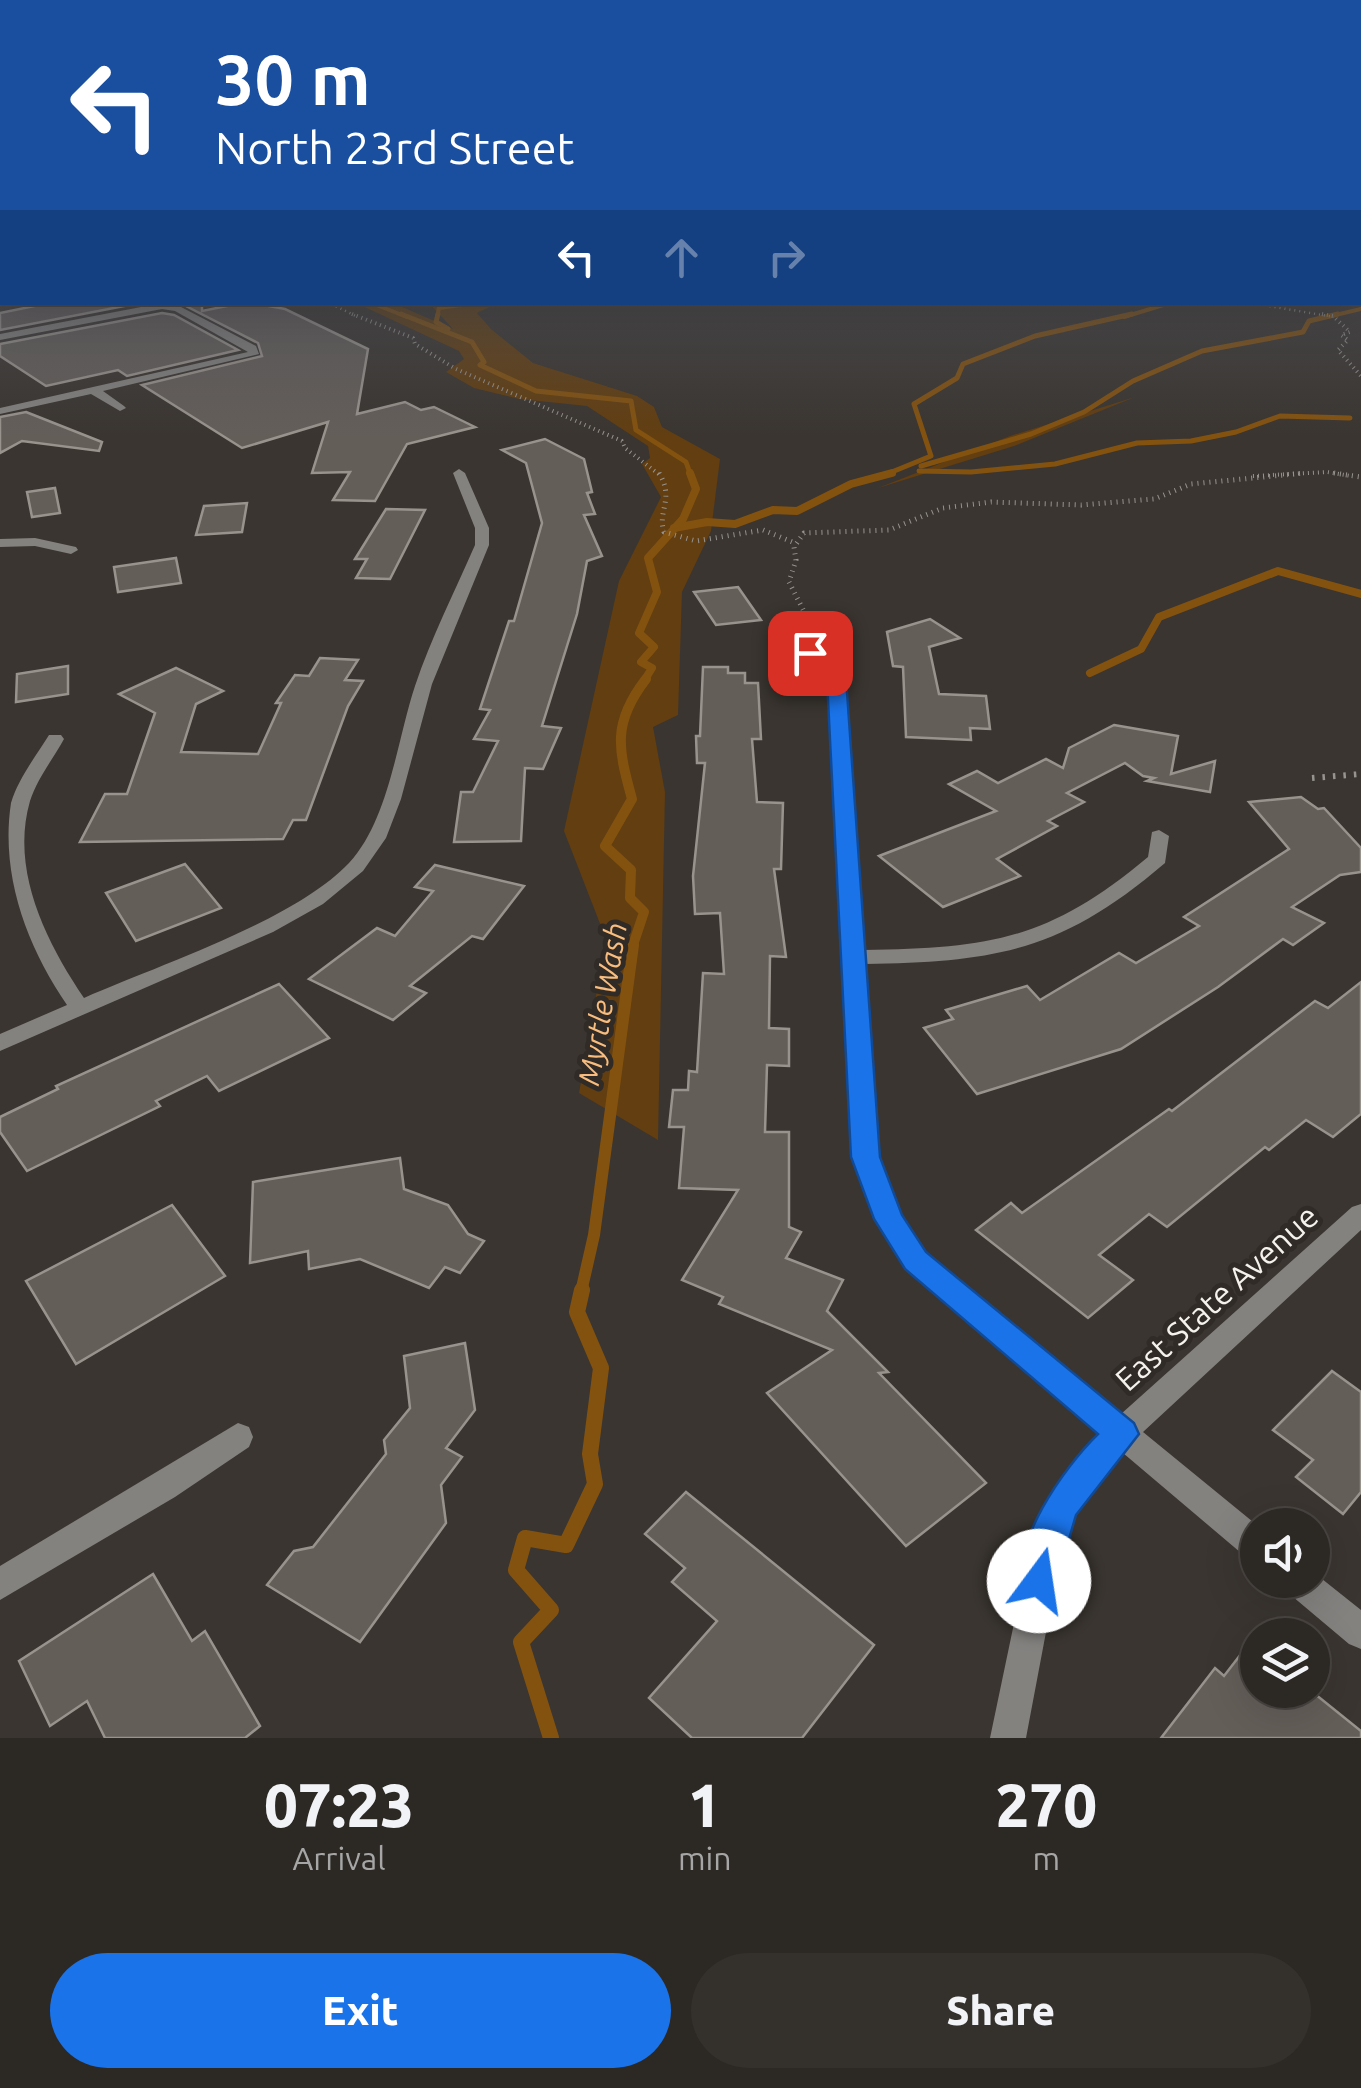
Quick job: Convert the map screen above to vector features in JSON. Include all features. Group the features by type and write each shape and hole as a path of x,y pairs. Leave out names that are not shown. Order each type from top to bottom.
{"street":[{"path":"0,337 162,306 178,309 252,348 254,354 0,411"},
{"path":"92,390 120,408"},
{"path":"0,1043 266,927 316,900 356,867 376,838 392,799 424,684 482,545 482,528 459,473"},
{"path":"0,543 34,542 72,550"},
{"path":"811,641 836,678 866,1157 889,1219 916,1261 1240,1531"},
{"path":"55,739 20,803 12,870 23,917 46,962 80,1008"},
{"path":"856,956 982,952 1029,941 1056,930 1132,882 1158,859 1159,836"},
{"name":"East State Avenue","path":"1008,1738 1047,1542 1062,1505 1090,1466 1122,1434 1361,1214"},
{"path":"0,1584 164,1487 238,1437"},
{"path":"1320,1598 1361,1632"}],"path":[{"path":"330,305 413,338 415,344 456,370 622,441 625,448 652,462 667,486 670,503 660,524 664,532 696,540 763,530 795,543"},
{"path":"1264,305 1333,316 1350,332 1340,334 1348,340 1338,350 1361,376"},
{"path":"811,641 789,582 796,560 795,543 804,533 890,530 943,508 991,502 1081,504 1154,499 1192,484 1244,476 1326,472 1361,477"},
{"path":"796,629 811,641 848,640"},
{"path":"1312,778 1361,774"}],"shaded area":[{"path":"360,305 398,305 453,329 431,305 494,305 477,313 533,363 637,396 654,407 662,427 720,459 711,531 682,592 678,715 653,727 665,792 658,1140 579,1093 606,939 564,831 619,581 661,497 642,464 650,458 648,446 587,406 519,399 474,388 446,372 464,359 459,351"},
{"path":"1135,397 1014,446 878,488 1010,436"}],"building":[{"path":"39,305 129,305 0,330 0,313"},
{"path":"184,305 202,305 202,311 232,305 285,309 368,349 357,414 405,402 421,410 434,407 475,427 407,444 375,501 333,500 350,472 312,473 328,422 242,448 142,385 262,356 258,343"},
{"path":"162,313 174,315 238,350 127,376 118,370 46,386 0,356 0,344"},
{"path":"26,412 102,442 99,451 22,441 0,453 0,417"},
{"path":"545,439 584,459 592,492 587,493 595,514 584,515 602,556 587,561 577,614 542,726 561,728 543,769 525,768 521,841 454,842 461,792 473,792 498,741 474,739 490,710 480,709 509,621 514,621 542,523 526,463 502,450"},
{"path":"55,488 60,513 32,517 27,492"},
{"path":"247,503 242,532 196,535 204,506"},
{"path":"386,509 425,510 390,579 356,578 367,559 355,559"},
{"path":"176,558 181,583 118,592 114,567"},
{"path":"738,587 761,620 716,625 694,592"},
{"path":"930,619 960,638 929,647 939,694 986,696 990,729 970,728 971,740 906,737 903,667 893,666 887,632"},
{"path":"320,658 358,660 345,680 363,681 348,706 306,820 293,820 283,839 80,842 105,794 127,794 155,713 119,694 176,668 223,691 196,704 181,752 258,754 281,703 276,703 295,675 309,676"},
{"path":"68,666 68,694 16,702 17,674"},
{"path":"703,667 728,667 728,673 745,673 745,683 758,683 761,739 752,739 757,802 783,803 781,869 774,869 786,957 770,956 769,1028 789,1029 789,1066 767,1065 765,1132 789,1132 789,1227 801,1232 786,1258 843,1280 827,1311 888,1372 879,1373 986,1483 906,1546 767,1393 832,1350 719,1304 723,1297 682,1280 738,1190 679,1188 684,1127 669,1127 673,1090 688,1090 689,1071 697,1072 703,973 724,974 720,913 695,914 693,876 705,763 697,763 696,736 700,736"},
{"path":"1114,725 1178,736 1171,774 1215,761 1210,792 1147,781 1154,778 1143,776 1125,763 1067,793 1084,802 1048,821 1057,826 997,859 1020,876 943,907 879,856 996,811 949,784 977,771 998,783 1046,759 1063,768 1069,748"},
{"path":"1301,797 1318,809 1324,808 1361,848 1361,872 1340,875 1292,907 1324,923 1293,945 1283,939 1218,987 1121,1049 977,1094 924,1028 953,1019 946,1010 1027,986 1040,1000 1119,953 1136,963 1199,926 1184,917 1289,849 1249,802"},
{"path":"185,864 221,908 136,941 106,893"},
{"path":"435,865 524,886 483,939 472,936 410,986 426,993 393,1020 309,979 377,928 395,936 433,891 415,887"},
{"path":"1361,982 1361,1114 1333,1137 1306,1120 1269,1150 1265,1147 1167,1227 1149,1214 1099,1255 1133,1280 1088,1318 976,1230 1011,1203 1022,1213 1169,1109 1172,1111 1315,1001 1328,1008"},
{"path":"279,984 329,1038 219,1091 207,1076 156,1101 160,1106 27,1171 0,1132 0,1117 58,1089 56,1086"},
{"path":"400,1158 404,1189 448,1205 468,1234 484,1241 460,1273 445,1267 429,1288 360,1259 309,1269 308,1251 250,1263 253,1182"},
{"path":"172,1205 225,1276 76,1364 26,1281"},
{"path":"465,1343 475,1410 446,1448 462,1457 441,1485 446,1523 360,1642 267,1585 294,1551 313,1547 386,1454 384,1440 410,1408 404,1356"},
{"path":"1332,1371 1361,1392 1361,1492 1343,1514 1296,1477 1313,1460 1273,1430"},
{"path":"686,1492 874,1645 802,1738 692,1738 649,1698 717,1621 672,1582 685,1568 645,1534"},
{"path":"153,1574 192,1641 205,1631 260,1726 245,1738 105,1738 87,1701 50,1726 19,1661"},
{"path":"1240,1655 1240,1708 1330,1706 1361,1731 1361,1738 1161,1738 1215,1668 1224,1676"}],"waterway":[{"name":"Myrtle Wash","path":"377,305 407,317"},
{"path":"437,317 439,308 461,305"},
{"path":"1124,317 1163,305"},
{"path":"1327,317 1361,309"},
{"name":"Myrtle Wash","path":"401,314 472,342 484,362 480,365 536,391 631,401 636,430 686,462 691,476"},
{"path":"438,314 436,322 448,329"},
{"path":"884,475 931,456 914,404 957,378 963,364 1035,336 1132,314"},
{"path":"921,466 1031,434 1084,412 1133,381 1202,351 1303,332 1309,321 1338,314"},
{"path":"919,471 971,472 1055,464 1137,443 1191,441 1236,432 1280,416 1350,418"},
{"name":"Myrtle Wash","path":"675,528 696,489 690,473"},
{"path":"884,475 892,473"},
{"path":"675,528 707,522 735,524 773,510 797,511 851,484 884,475"},
{"name":"Myrtle Wash","path":"644,681 652,668 641,662 654,647 639,633 657,592 648,558 675,528"},
{"path":"1090,673 1141,649 1159,617 1278,571 1361,594"},
{"name":"Myrtle Wash","path":"633,945 644,912 630,898 631,870 605,846 632,799 621,736 628,709 646,679"},
{"name":"Myrtle Wash","path":"581,1292 594,1235 633,945"},
{"name":"Myrtle Wash","path":"551,1738 521,1642 551,1610 516,1570 525,1538 566,1545 595,1484 590,1454 601,1368 577,1312 582,1290"}],"route":[{"path":"810,653 836,678 866,1157 889,1219 916,1261 1122,1434 1090,1466 1062,1505 1047,1542 1039,1581"}]}
